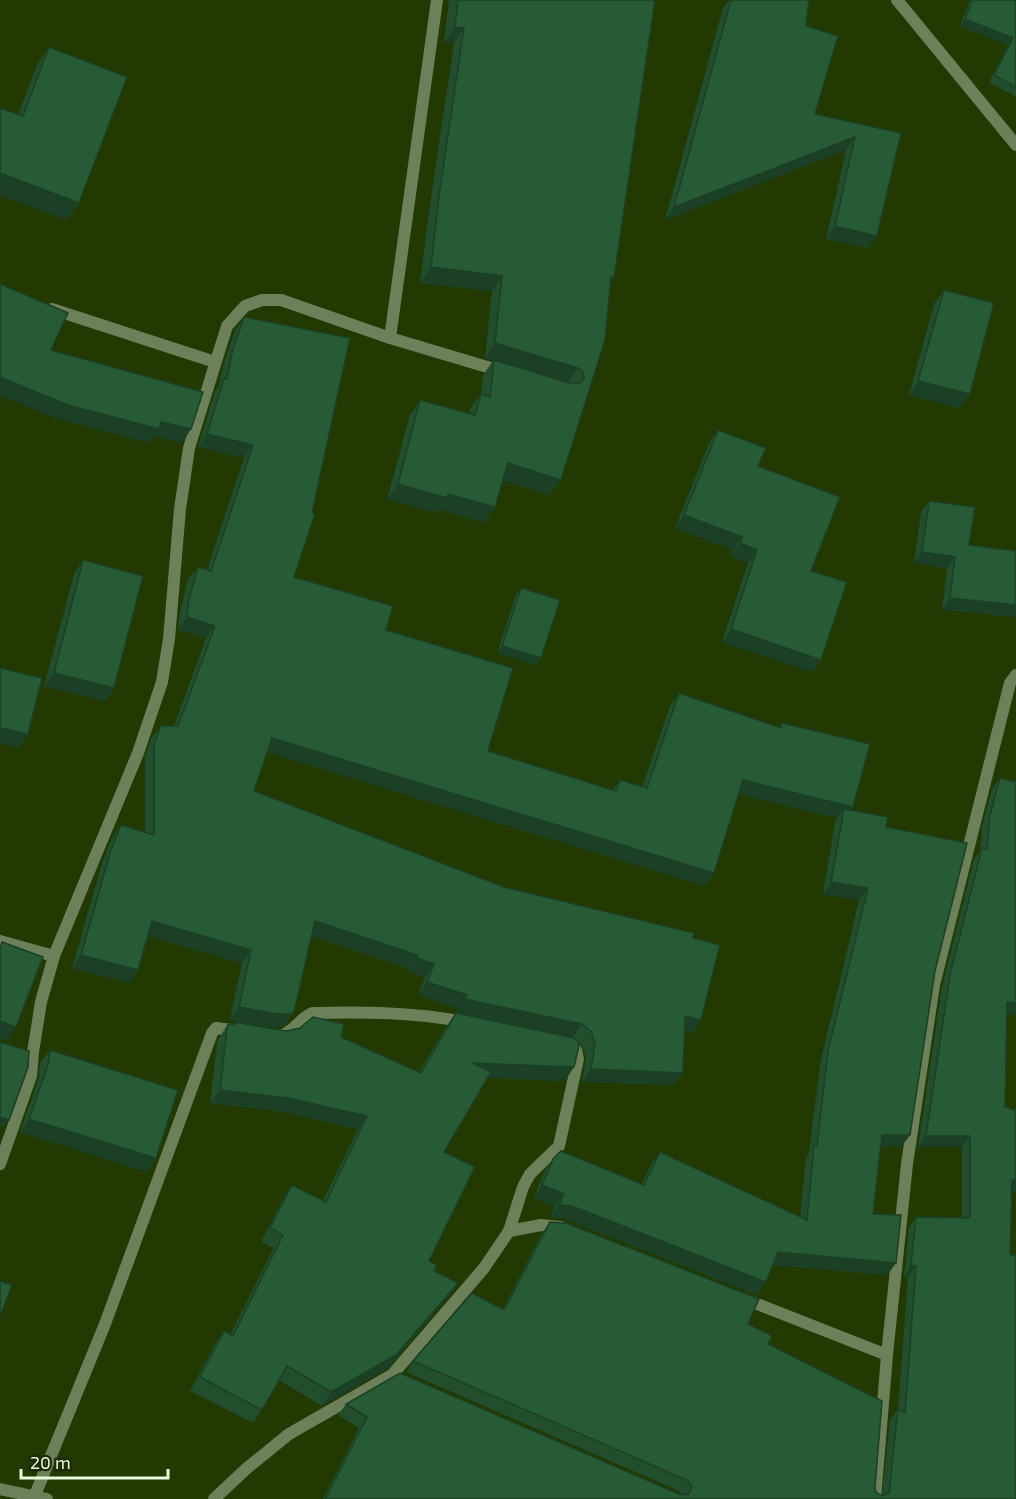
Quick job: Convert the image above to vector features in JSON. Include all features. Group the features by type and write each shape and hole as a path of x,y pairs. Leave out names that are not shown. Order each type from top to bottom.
{"street":[{"path":"390,338 437,0"},
{"path":"897,0 1016,145"},
{"path":"0,1164 31,1076 41,1002 54,956 138,753 162,682 169,639 180,509 189,448 227,327 245,306 262,300 281,300 390,338 511,374"},
{"path":"45,306 215,362"},
{"path":"875,1499 907,1164 934,985 1010,683 1016,675"},
{"path":"0,941 54,956"},
{"path":"0,1489 41,1497 212,1033 216,1028 280,1036 313,1013 380,1011 435,1016 479,1025"},
{"path":"214,1499 289,1434 397,1377 484,1268 509,1231 523,1187 530,1174 559,1146 578,1059 576,1050 568,1044 556,1041"},
{"path":"509,1231 541,1225 561,1226 571,1230"},
{"path":"735,1295 887,1355"}],"building":[{"path":"458,0 655,0 614,278 611,277 605,340 561,480 508,463 495,507 448,494 447,498 398,484 420,400 475,415 481,394 490,397 494,360 573,384 581,382 584,378 582,371 578,368 495,343 502,276 431,267 464,28 455,27"},
{"path":"731,0 809,0 806,26 838,36 815,114 901,133 877,236 835,226 855,137 674,207"},
{"path":"972,0 1016,0 1016,87 994,75 1013,38 965,19"},
{"path":"49,47 127,77 79,203 0,173 0,108 23,116"},
{"path":"0,284 68,313 51,350 203,392 191,429 161,422 159,429 68,405 0,377"},
{"path":"944,290 994,303 970,394 918,381"},
{"path":"244,317 350,338 312,513 315,514 294,577 393,606 386,630 513,668 488,751 616,791 620,780 647,788 679,693 781,728 782,723 870,744 853,807 743,780 714,873 272,738 254,791 504,887 694,933 693,938 720,945 701,1020 685,1016 683,1073 591,1069 595,1044 591,1031 582,1024 464,999 467,995 427,982 434,964 416,958 417,955 315,921 294,1012 290,1014 239,1007 251,950 152,921 138,970 81,955 111,850 121,825 154,835 154,744 161,726 178,726 215,626 187,617 189,599 198,567 211,571 253,445 207,434 224,379 227,379 232,353"},
{"path":"718,430 766,448 758,466 840,497 811,571 847,582 821,660 731,629 757,550 740,543 742,537 684,515"},
{"path":"929,501 975,507 969,545 1016,551 1016,605 950,598 955,557 922,552"},
{"path":"83,560 143,576 114,688 54,673"},
{"path":"521,588 560,600 541,658 502,646"},
{"path":"0,668 42,678 28,734 0,728"},
{"path":"1000,778 1016,782 1016,1003 1007,1002 1005,1107 1016,1109 1016,1180 1012,1180 1010,1255 1016,1255 1016,1499 325,1499 367,1417 346,1404 400,1373 681,1495 689,1494 692,1486 687,1480 413,1361 472,1293 504,1310 550,1222 566,1223 759,1299 748,1324 772,1336 768,1344 882,1401 875,1488 876,1492 882,1496 889,1493 898,1409 905,1413 916,1266 911,1265 916,1217 970,1218 970,1136 926,1136 950,975 982,848 987,849 990,815"},
{"path":"844,809 888,817 886,827 967,843 935,971 910,1135 882,1135 873,1214 901,1215 896,1263 778,1252 766,1282 572,1206 559,1205 564,1194 542,1185 553,1159 561,1151 644,1185 660,1152 807,1220 814,1145 817,1146 828,1051 868,888 831,882"},
{"path":"2,942 43,957 16,1027 0,1021 0,948"},
{"path":"456,1013 574,1038 578,1041 579,1046 574,1067 472,1063 491,1072 444,1152 475,1167 429,1261 437,1265 434,1271 458,1283 396,1355 331,1392 287,1366 262,1410 200,1377 224,1331 233,1336 283,1235 270,1228 292,1185 326,1202 367,1116 288,1098 220,1090 228,1024 235,1025 235,1022 286,1031 300,1028 313,1017 344,1024 341,1037 421,1073"},
{"path":"0,1042 29,1051 28,1067 9,1120 0,1117"},
{"path":"50,1050 178,1090 156,1158 29,1119 48,1065"},
{"path":"0,1281 12,1285 0,1316"}]}
